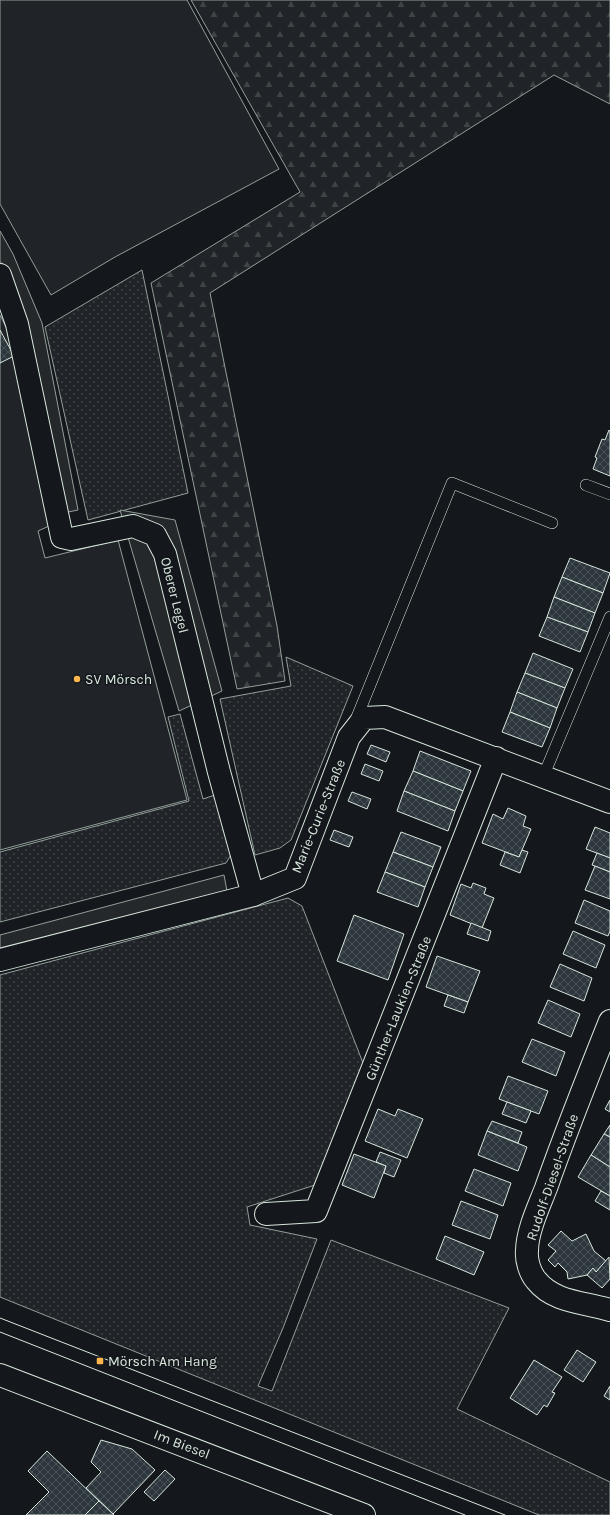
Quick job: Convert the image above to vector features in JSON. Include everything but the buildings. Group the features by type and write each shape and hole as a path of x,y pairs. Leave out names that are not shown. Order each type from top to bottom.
{"street":[{"name":"Oberer Legel","path":"0,275 18,324 62,538 71,539 133,526 155,535 165,554 219,772 253,895"},
{"name":"Marie-Curie-Straße","path":"0,960 253,895 295,878 349,737 364,718 385,717 610,802"},
{"name":"Günther-Laukien-Straße","path":"266,1214 316,1211 496,758"},
{"name":"Rudolf-Diesel-Straße","path":"610,1021 564,1138 531,1230 527,1251 529,1266 536,1280 550,1292 569,1301 610,1310"},
{"name":"Im Biesel","path":"0,1375 364,1515"}],"lane":[{"path":"349,737 452,483 552,523"},
{"path":"586,485 610,494"},
{"path":"543,777 610,617"}],"green space":[{"path":"0,0 187,0 279,169 115,257 51,295 0,204"},
{"path":"191,0 610,0 610,104 554,75 210,293 277,626 285,681 237,689 151,283 300,192"},
{"path":"142,270 188,493 88,520 45,327"},
{"name":"SV Mörsch","path":"0,315 12,339 49,526 38,531 45,558 118,540 187,800 0,850"},
{"path":"286,657 353,686 291,840 280,848 255,855 220,699 291,686"},
{"path":"180,714 203,799 218,794 232,853 226,863 0,922 0,852 189,801 168,717"},
{"path":"288,898 302,906 363,1063 315,1185 247,1207 250,1225 317,1239 283,1328 258,1386 272,1391 331,1240 509,1308 457,1409 610,1482 610,1515 539,1515 0,1297 0,975"}],"shaded area":[{"path":"0,231 13,254 42,323 78,510 63,513 4,267 0,261"},
{"path":"120,510 175,520 222,691 179,711"},
{"path":"224,875 227,891 0,950 0,935"}],"tram line":[{"path":"0,1318 505,1515"},
{"path":"0,1332 465,1515"}],"place":[{"name":"SV Mörsch","path":"77,679"},
{"name":"Mörsch Am Hang","path":"100,1361"}]}
